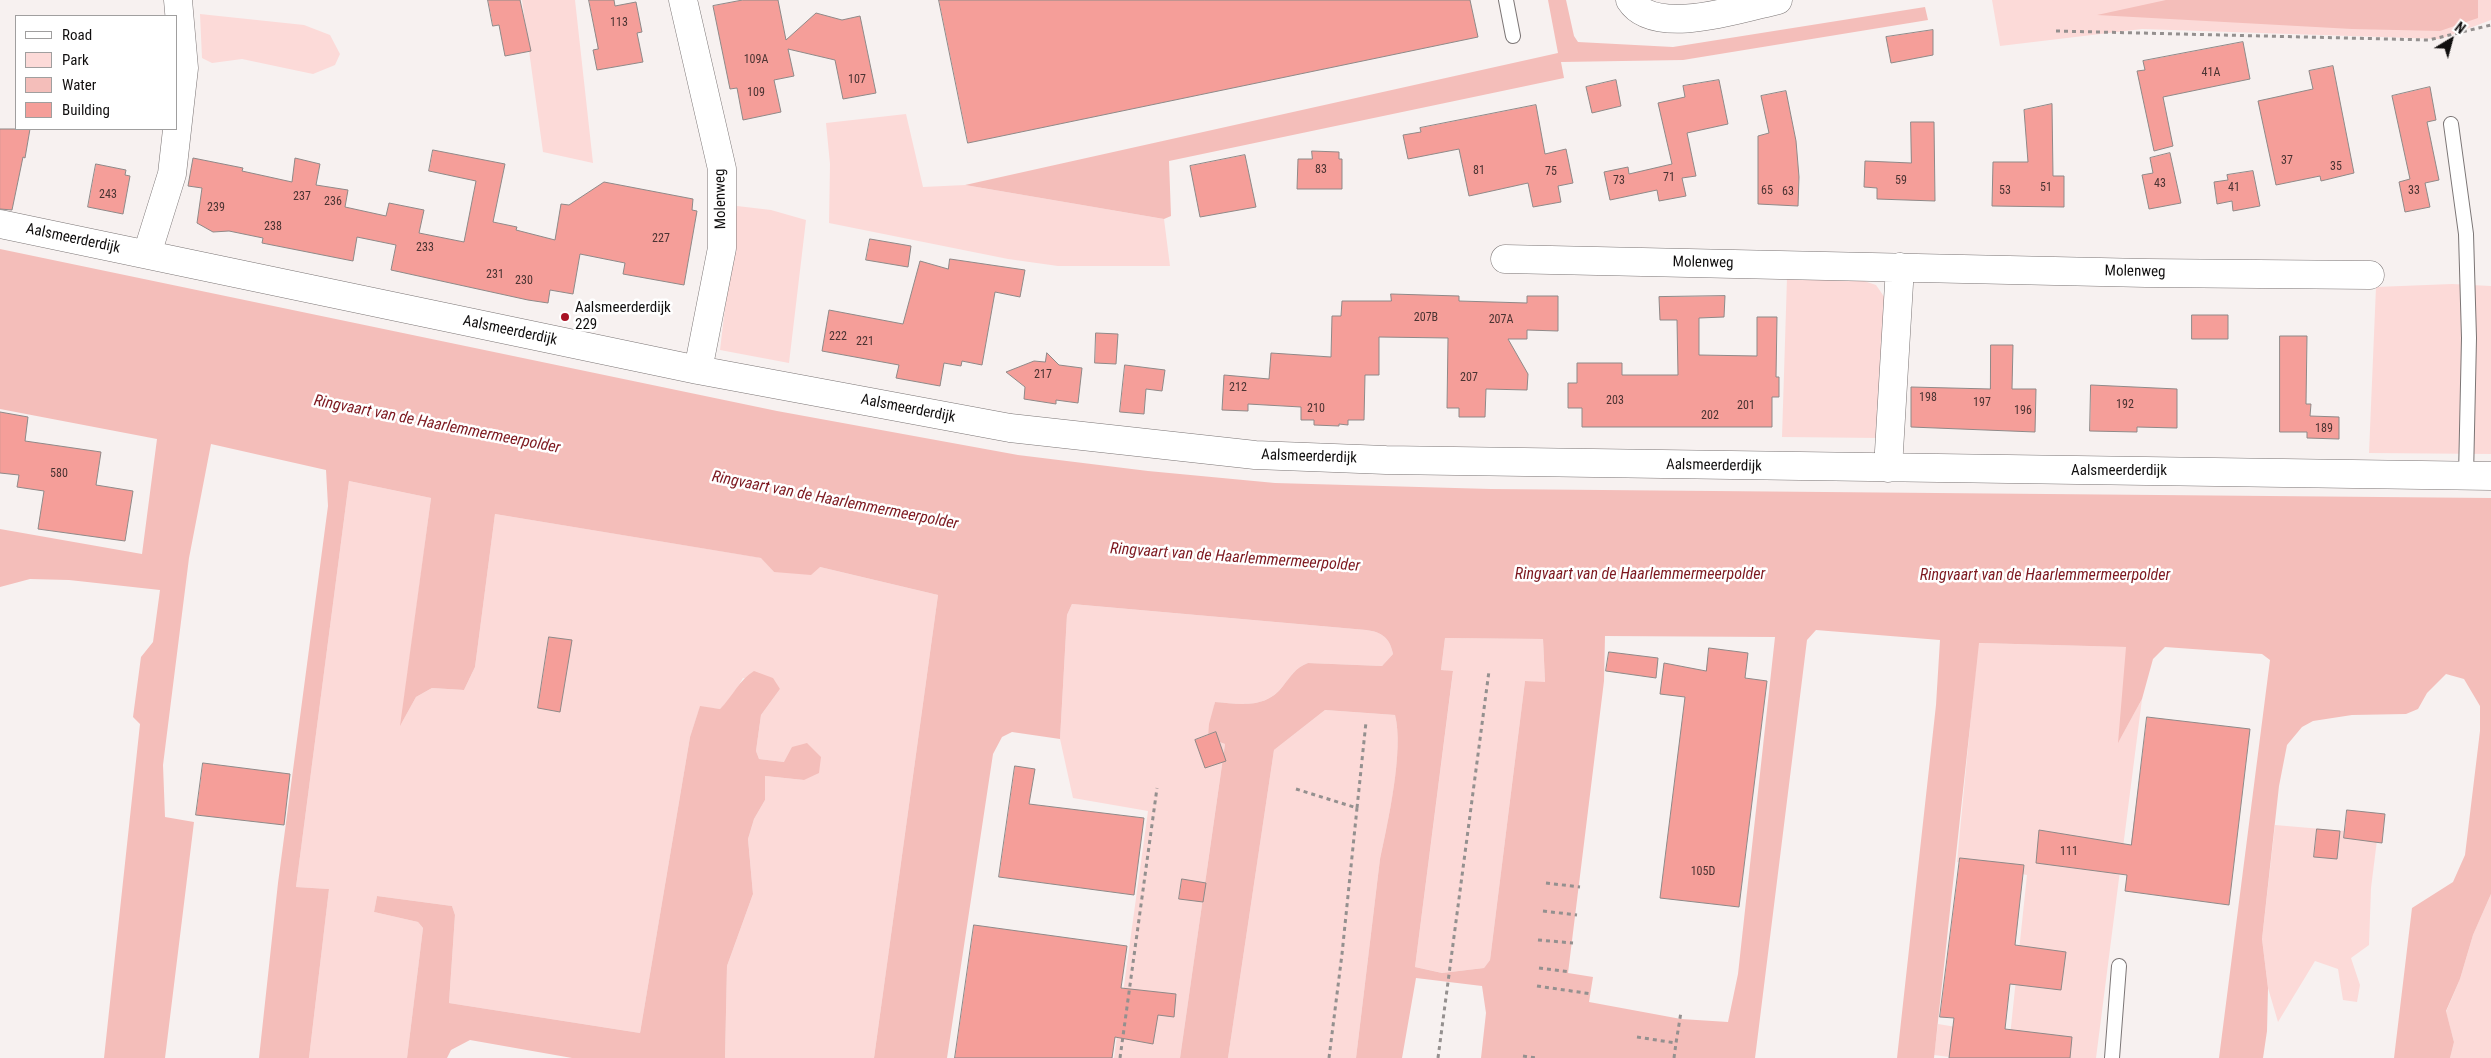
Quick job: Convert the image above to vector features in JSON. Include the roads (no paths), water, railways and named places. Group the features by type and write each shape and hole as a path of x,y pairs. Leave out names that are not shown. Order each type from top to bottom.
{"street":[{"path":"178,0 184,68 178,121"},
{"name":"Molenweg","path":"683,0 722,169 722,248 698,370"},
{"path":"1630,0 1632,4 1656,19 1683,20 1778,0"},
{"path":"147,254 172,174 177,130"},
{"name":"Aalsmeerderdijk","path":"0,224 698,370 1010,428 1255,455 1386,460 1888,468 2358,472 2478,476"},
{"name":"Molenweg","path":"1505,258 2370,275"},
{"path":"1888,468 1900,267"}],"lane":[{"path":"1506,0 1513,36"},
{"path":"2451,124 2466,234 2469,338 2478,476"},
{"path":"2112,1058 2119,966"}],"water":[{"path":"1548,0 1566,0 1574,36 1578,42 1673,47 1925,7 1928,20 1683,60 1561,62 1564,78 1169,161 1171,216 1164,219 965,185 1558,53"},
{"path":"2166,0 2478,0 2478,18 2440,31 2352,29 2097,15"},
{"name":"Ringvaart van de Haarlemmermeerpolder","path":"0,249 777,411 1018,455 1148,471 1275,483 1491,489 2491,498 2491,894 2473,935 2460,979 2446,1011 2454,1042 2450,1058 2394,1058 2412,908 2453,882 2465,855 2480,731 2480,706 2464,679 2446,674 2427,693 2418,709 2406,714 2352,715 2313,721 2302,727 2287,745 2279,786 2262,939 2268,988 2267,1031 2263,1058 2219,1058 2270,660 2262,654 2165,647 2153,659 2142,699 2118,743 2126,647 1979,643 1934,1058 1897,1058 1936,705 1940,640 1816,630 1807,640 1755,1058 1481,1058 1486,1013 1482,986 1416,978 1402,1058 1356,1058 1380,859 1394,786 1398,747 1397,730 1395,715 1325,710 1274,750 1228,1058 1180,1058 1225,744 1208,738 1209,724 1215,702 1243,704 1261,702 1276,693 1296,670 1308,663 1382,666 1393,654 1390,644 1381,634 1366,630 1072,604 1067,615 1060,739 1012,732 1002,737 993,754 947,1058 874,1058 938,595 820,567 811,575 774,572 761,558 495,514 475,667 464,690 432,688 416,697 400,726 431,498 349,481 296,887 329,889 309,1058 259,1058 278,883 328,506 326,470 211,444 189,558 163,765 165,817 194,822 165,1058 104,1058 140,724 133,717 141,657 153,642 160,590 69,580 30,579 0,587 0,529 142,554 157,439 0,409","holes":["1605,636 1775,637 1738,974 1728,1022 1681,1019 1589,1002 1593,977 1568,973 1604,681","1445,638 1543,639 1545,682 1525,681 1490,960 1484,968 1442,973 1415,967 1453,671 1441,670"]},
{"path":"754,671 773,678 780,689 761,715 756,751 759,759 784,762 792,747 807,743 821,757 819,773 804,780 765,776 765,800 754,819 748,839 753,894 727,966 725,1058 572,1058 470,1040 451,1050 447,1058 407,1058 423,928 418,922 374,912 377,896 452,906 455,915 449,1003 640,1033 690,737 700,706 720,709 744,679"}],"place":[{"name":"Aalsmeerderdijk 229","path":"565,317"}]}
